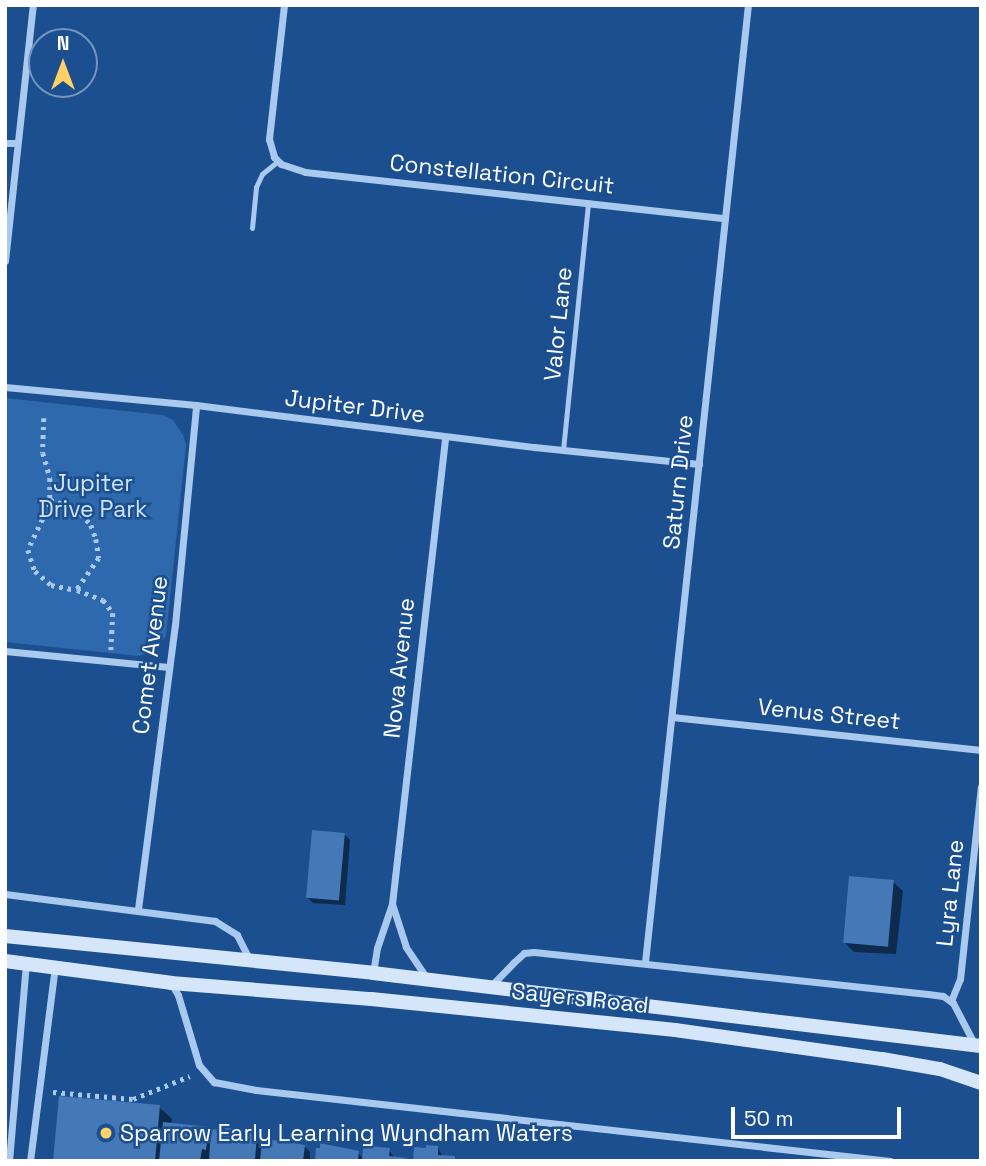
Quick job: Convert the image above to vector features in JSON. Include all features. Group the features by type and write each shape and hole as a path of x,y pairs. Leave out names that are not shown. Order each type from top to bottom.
{"main road":[{"name":"Sayers Road","path":"5,936 373,973 978,1046"},
{"path":"26,963 29,940"},
{"path":"55,965 57,943"},
{"name":"Sayers Road","path":"5,961 55,965 171,983 370,999 675,1030 940,1069 981,1083"},
{"path":"370,999 373,973"}],"street":[{"path":"5,261 33,5"},
{"path":"278,161 269,139 284,5"},
{"name":"Saturn Drive","path":"645,962 748,5"},
{"path":"5,143 17,144"},
{"name":"Constellation Circuit","path":"278,161 305,172 724,218"},
{"name":"Jupiter Drive","path":"5,387 196,405 699,464"},
{"name":"Comet Avenue","path":"138,909 175,625 196,405"},
{"name":"Nova Avenue","path":"373,973 377,948 392,904 445,436"},
{"path":"5,651 168,667"},
{"name":"Venus Street","path":"672,717 981,750"},
{"name":"Lyra Lane","path":"951,1001 960,979 981,787"},
{"path":"5,894 215,921 237,935 250,961"},
{"name":"Nova Avenue","path":"392,904 406,947 429,981"},
{"name":"Sayers Road","path":"489,988 519,958 534,952 943,996 959,1010 978,1046"},
{"path":"9,1161 26,963"},
{"path":"30,1161 55,965"},
{"path":"171,983 178,995 199,1065 214,1082 256,1090 890,1161"}],"lane":[{"path":"252,228 256,187 262,173 278,161"},
{"name":"Valor Lane","path":"563,450 588,202"}],"path":[{"path":"44,418 43,453 50,478 50,500 28,550 34,571 51,585 77,590 103,600 113,614 110,661"},
{"path":"50,500 75,507 91,525 96,539 99,558 77,590"},
{"path":"38,1090 133,1099 204,1070"}],"green space":[{"name":"Jupiter Drive Park","path":"5,398 163,415 173,420 183,435 186,445 166,636 151,652 139,656 5,642"}],"building":[{"path":"312,830 345,833 339,901 306,898"},
{"path":"849,876 894,880 888,947 843,943"},
{"name":"Sparrow Early Learning Wyndham Waters","path":"59,1096 160,1105 155,1161 53,1161"},
{"path":"163,1122 209,1127 206,1150 202,1149 200,1161 159,1161"},
{"path":"225,1127 257,1134 255,1160 209,1161 211,1129 225,1130"},
{"path":"262,1138 305,1145 303,1161 260,1161"},
{"path":"320,1143 359,1151 358,1161 315,1161 316,1148 320,1148"},
{"path":"426,1145 438,1146 438,1155 455,1156 455,1161 413,1161 414,1147 426,1148"},
{"path":"363,1148 390,1148 389,1156 407,1158 406,1161 362,1161"}],"place":[{"name":"Sparrow Early Learning Wyndham Waters","path":"106,1133"}]}
